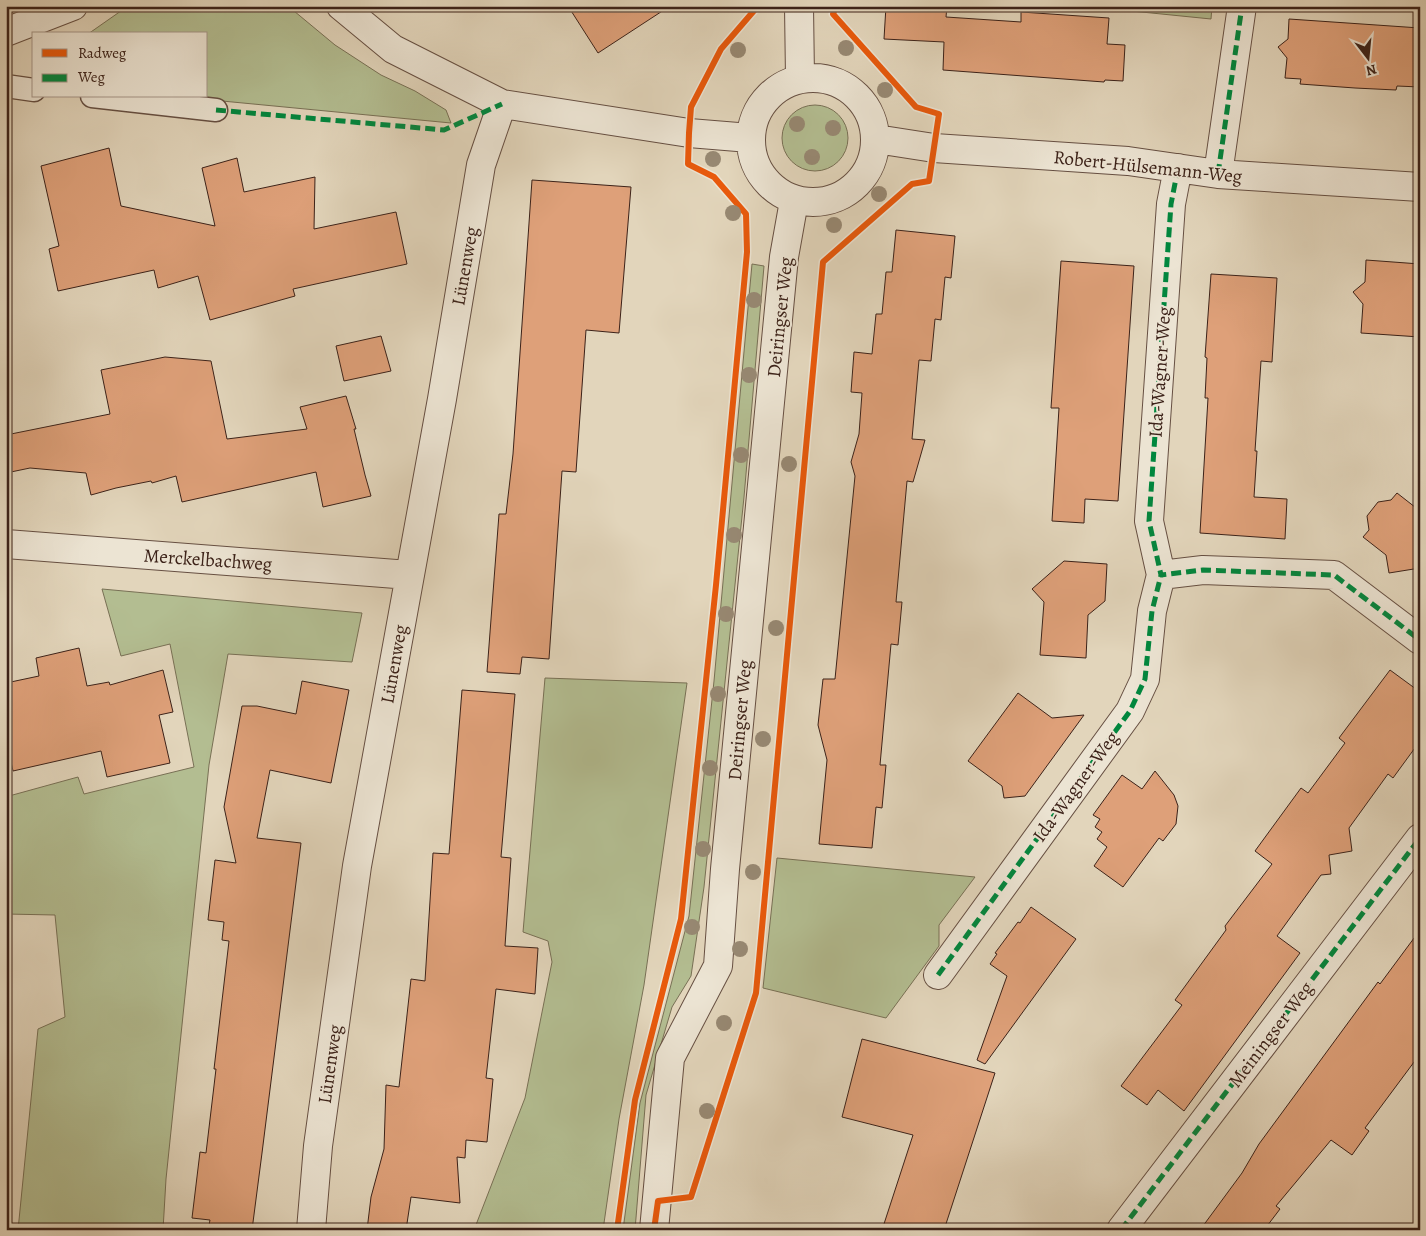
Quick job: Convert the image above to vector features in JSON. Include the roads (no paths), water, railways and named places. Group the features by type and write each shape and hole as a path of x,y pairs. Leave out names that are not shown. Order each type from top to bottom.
{"street":[{"path":"6,32 73,6"},
{"path":"342,6 393,49 502,104 688,133 750,138"},
{"path":"799,6 800,78"},
{"path":"1218,174 1242,6"},
{"path":"800,78 828,79 852,91 870,112 876,139 870,168 851,191 823,203 794,201 770,186 754,164 750,138 757,111 774,90 800,78"},
{"name":"Lünenweg","path":"311,1230 318,1146 357,866 442,399 481,165 502,104"},
{"name":"Robert-Hülsemann-Weg","path":"876,139 934,148 1128,161 1218,174 1420,187"},
{"name":"Ida-Wagner-Weg","path":"938,975 1130,711 1145,679 1152,610 1161,575 1149,522 1171,204 1178,168"},
{"name":"Deiringser Weg","path":"654,1230 670,1058 718,966 725,869 783,267 794,201"},
{"name":"Merckelbachweg","path":"6,544 409,575"},
{"path":"1161,575 1203,570 1334,575 1420,640"},
{"name":"Meiningser Weg","path":"1121,1230 1420,838"}],"lane":[{"path":"6,86 32,90"},
{"path":"110,98 216,110"}]}
